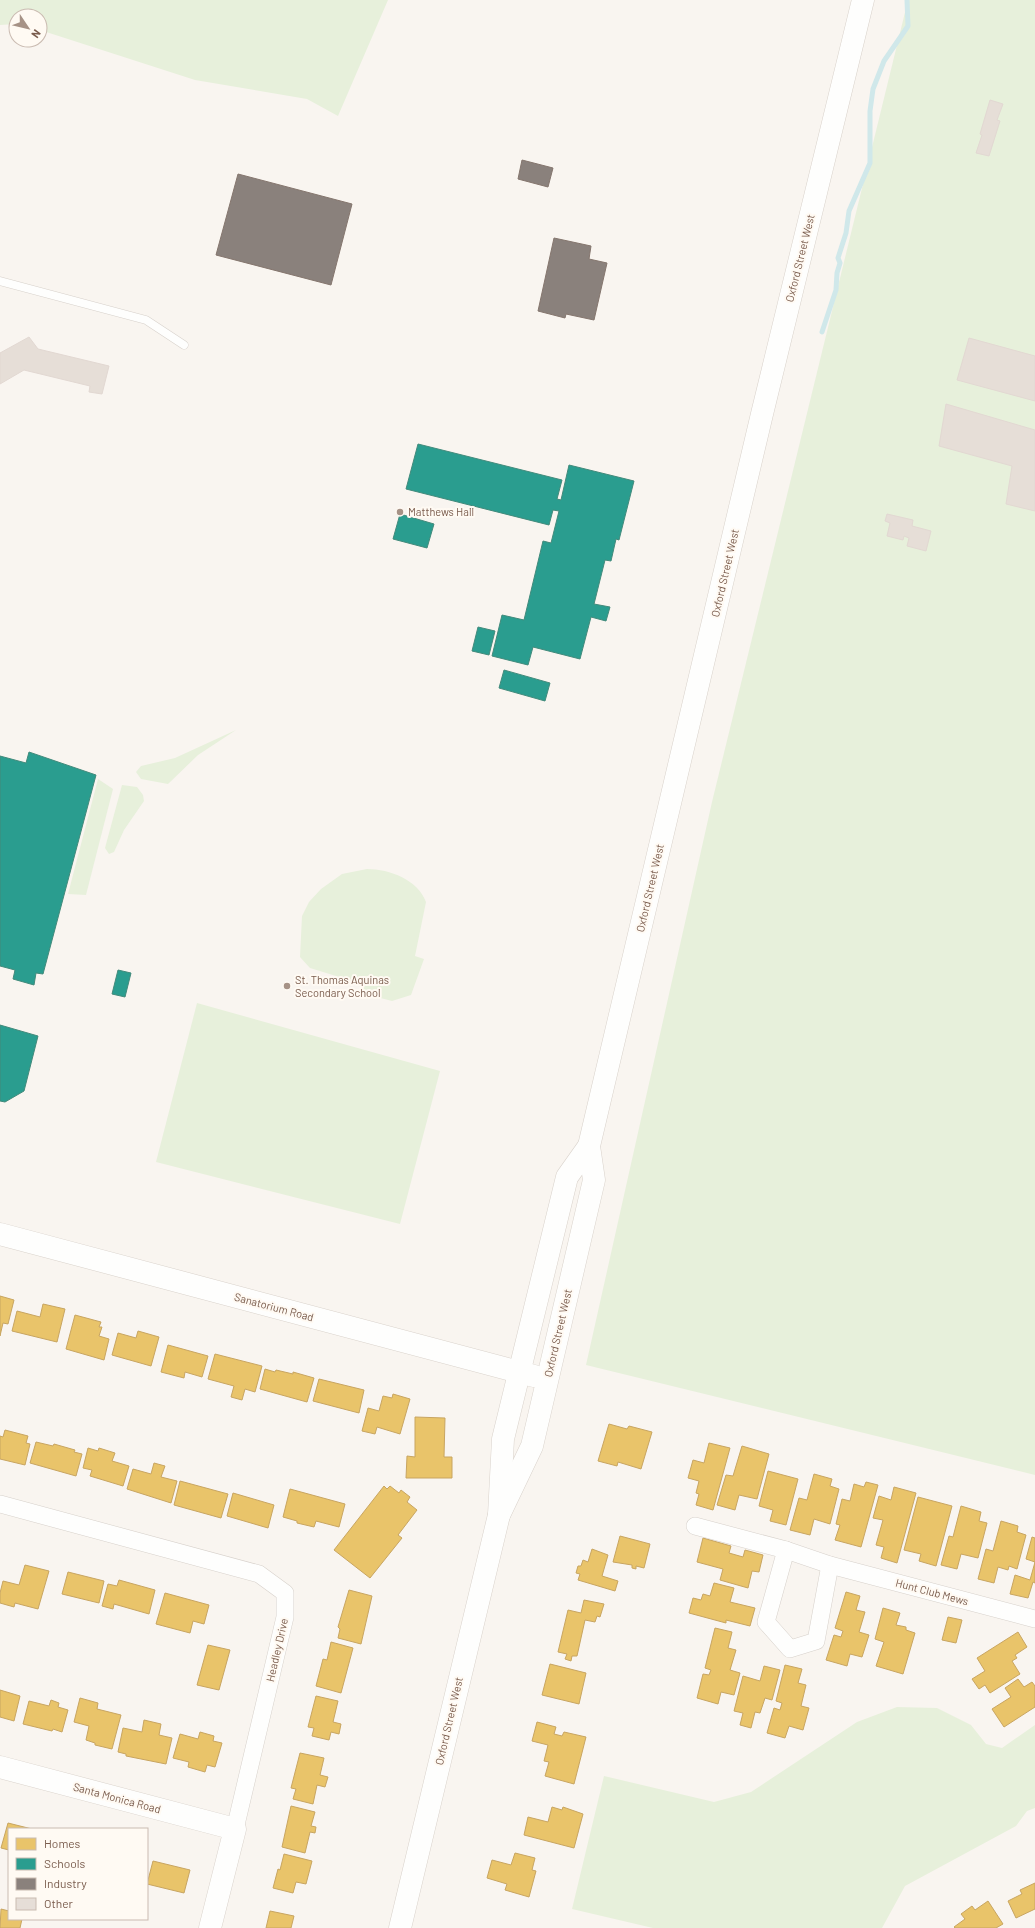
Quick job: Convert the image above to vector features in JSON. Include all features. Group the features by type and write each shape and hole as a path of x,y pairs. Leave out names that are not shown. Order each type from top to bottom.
{"main road":[{"name":"Oxford Street West","path":"499,1515 532,1446 594,1180 589,1146 762,414 863,0"},
{"name":"Oxford Street West","path":"400,1928 499,1515 503,1439 567,1177 589,1146"},
{"name":"Sanatorium Road","path":"0,1234 547,1379"},
{"name":"Santa Monica Road","path":"0,1767 235,1829"},
{"name":"Headley Drive","path":"210,1928 235,1829"}],"street":[{"name":"Headley Drive","path":"0,1504 259,1574 285,1593 285,1616 235,1829"},
{"name":"Hunt Club Mews","path":"695,1526 786,1550 830,1565 1035,1619"},
{"path":"786,1550 766,1622 790,1649 816,1641 830,1565"}],"lane":[{"path":"0,281 146,320 184,345"}],"green space":[{"path":"0,0 388,0 338,116 307,99 195,80 48,33 48,8 8,8 8,24 0,25"},
{"path":"908,0 1035,0 1035,1475 586,1365 712,802"},
{"path":"236,730 198,755 168,784 141,779 136,772 141,766 175,758"},
{"path":"98,779 113,789 86,895 68,894"},
{"path":"122,785 137,787 143,795 144,801 124,830 114,852 109,854 105,848"},
{"path":"367,869 385,871 402,877 417,888 426,902 415,956 424,959 411,995 392,1001 361,993 362,984 310,968 300,957 302,916 309,902 321,889 342,874"},
{"path":"197,1003 440,1071 400,1224 156,1162"},
{"path":"897,1707 937,1708 971,1725 986,1744 1002,1748 1035,1725 1035,1808 1027,1811 1016,1826 905,1886 882,1928 653,1928 572,1909 604,1776 714,1802 751,1792 857,1722"}],"building: Homes":[{"path":"0,1296 14,1300 8,1324 3,1323 0,1336"},
{"path":"43,1304 65,1309 57,1342 12,1331 17,1311 40,1317"},
{"path":"75,1315 101,1322 99,1327 102,1327 99,1336 109,1339 104,1360 66,1349"},
{"path":"138,1331 159,1337 151,1366 112,1355 118,1333 136,1338"},
{"path":"168,1345 208,1356 202,1377 185,1372 184,1378 161,1372"},
{"path":"215,1354 262,1366 255,1392 245,1389 242,1400 231,1397 234,1386 208,1379"},
{"path":"265,1369 293,1374 293,1372 314,1378 307,1402 260,1389"},
{"path":"319,1379 364,1390 359,1413 313,1401"},
{"path":"393,1394 410,1399 400,1434 377,1427 375,1434 362,1431 368,1408 379,1411 383,1396 392,1398"},
{"path":"415,1417 445,1418 444,1457 452,1457 452,1478 406,1478 407,1456 415,1457"},
{"path":"609,1424 627,1429 629,1426 652,1432 641,1469 618,1462 617,1466 598,1461"},
{"path":"5,1430 28,1436 26,1443 30,1444 25,1465 0,1459 0,1436 3,1437"},
{"path":"36,1442 53,1446 54,1444 75,1450 74,1452 82,1454 76,1476 30,1463"},
{"path":"709,1443 730,1448 713,1510 696,1505 699,1494 696,1493 699,1481 688,1478 693,1460 704,1463"},
{"path":"742,1446 769,1454 757,1499 739,1495 735,1510 717,1505 726,1475 733,1476"},
{"path":"88,1448 98,1451 99,1448 115,1453 112,1461 129,1466 123,1486 90,1476 92,1470 83,1468"},
{"path":"154,1463 165,1466 161,1477 177,1481 171,1503 127,1489 133,1469 151,1474"},
{"path":"768,1471 798,1479 786,1525 770,1521 773,1510 759,1506"},
{"path":"814,1474 832,1479 830,1486 839,1489 830,1524 814,1519 810,1535 790,1530 799,1498 807,1500"},
{"path":"180,1481 228,1494 221,1518 174,1505"},
{"path":"866,1482 878,1485 861,1547 835,1540 840,1525 836,1524 842,1499 850,1501 854,1484 864,1487"},
{"path":"384,1486 387,1489 390,1486 399,1493 401,1490 410,1497 407,1502 417,1510 398,1535 402,1538 370,1578 334,1550"},
{"path":"894,1487 916,1493 897,1563 881,1558 884,1547 876,1545 883,1520 873,1518 879,1496 891,1500"},
{"path":"290,1489 345,1504 339,1527 316,1521 314,1527 297,1523 297,1521 283,1517"},
{"path":"233,1493 274,1505 268,1528 227,1516"},
{"path":"918,1497 952,1506 936,1566 919,1561 921,1554 904,1550"},
{"path":"961,1506 981,1512 979,1521 987,1523 978,1558 961,1554 957,1569 941,1565 949,1536 953,1537"},
{"path":"1001,1521 1018,1526 1017,1532 1026,1535 1017,1569 1009,1566 1008,1570 998,1567 994,1583 978,1579 986,1549 993,1551"},
{"path":"620,1536 650,1544 644,1568 636,1566 636,1569 632,1568 632,1565 613,1562"},
{"path":"1032,1537 1035,1538 1035,1562 1026,1559"},
{"path":"703,1538 731,1546 729,1553 743,1557 745,1550 763,1555 759,1572 752,1571 748,1588 720,1580 723,1569 697,1562"},
{"path":"592,1549 608,1555 602,1576 618,1581 615,1591 578,1580 580,1574 576,1573 578,1566 581,1566 583,1560 588,1562"},
{"path":"1035,1562 1035,1583 1033,1582 1028,1598 1010,1594 1015,1575 1030,1580"},
{"path":"25,1565 49,1571 38,1609 15,1603 14,1607 0,1603 0,1593 3,1581 19,1585"},
{"path":"68,1572 104,1581 99,1603 62,1594"},
{"path":"119,1580 155,1590 149,1614 114,1604 113,1609 102,1606 108,1584 117,1586"},
{"path":"714,1583 734,1588 730,1602 755,1608 750,1626 726,1620 726,1623 689,1613 693,1598 701,1600 703,1594 710,1596"},
{"path":"349,1590 372,1596 361,1644 338,1638 340,1629 338,1627"},
{"path":"846,1592 860,1596 856,1610 865,1612 859,1632 869,1635 862,1657 850,1654 847,1666 826,1660 834,1635 841,1637 843,1631 835,1628"},
{"path":"165,1593 209,1605 204,1624 193,1621 190,1633 156,1624"},
{"path":"584,1600 604,1604 600,1617 597,1616 595,1622 585,1620 577,1656 572,1656 571,1661 565,1659 567,1654 558,1652 568,1610 581,1613"},
{"path":"883,1608 900,1613 896,1625 906,1627 906,1630 915,1633 903,1674 876,1666 884,1642 875,1639"},
{"path":"948,1617 962,1620 956,1643 942,1640"},
{"path":"715,1628 732,1632 728,1648 736,1650 730,1670 740,1673 734,1695 721,1692 718,1704 697,1698 703,1674 709,1675 711,1670 705,1668"},
{"path":"1018,1632 1027,1647 1015,1655 1017,1658 1012,1661 1020,1674 990,1693 985,1685 979,1689 972,1679 985,1671 977,1658"},
{"path":"331,1642 353,1648 341,1693 316,1686 323,1659 327,1660"},
{"path":"208,1645 230,1650 219,1690 197,1685"},
{"path":"550,1664 586,1673 579,1704 542,1695"},
{"path":"785,1665 802,1669 798,1683 806,1685 801,1706 809,1708 803,1730 789,1726 785,1738 767,1733 774,1708 780,1710 782,1703 776,1701"},
{"path":"764,1666 780,1670 772,1700 765,1698 760,1713 755,1712 751,1728 740,1725 743,1713 734,1711 743,1676 760,1681"},
{"path":"1018,1679 1024,1687 1032,1682 1035,1686 1035,1707 1004,1727 992,1709 1011,1697 1005,1688"},
{"path":"0,1690 20,1696 14,1721 0,1717"},
{"path":"316,1696 338,1701 333,1722 341,1724 339,1734 331,1732 329,1740 312,1736 314,1728 308,1727"},
{"path":"80,1698 98,1703 97,1709 121,1715 112,1749 95,1745 95,1743 86,1740 89,1726 74,1722"},
{"path":"51,1700 59,1703 58,1707 68,1710 62,1732 23,1724 29,1701 49,1706"},
{"path":"144,1720 161,1724 159,1735 172,1738 166,1764 126,1756 126,1754 118,1752 123,1728 142,1732"},
{"path":"537,1722 556,1727 554,1734 562,1736 564,1732 586,1737 574,1784 545,1776 549,1762 544,1761 548,1745 532,1741"},
{"path":"200,1732 214,1736 213,1741 222,1743 215,1767 207,1765 205,1772 188,1767 189,1762 173,1758 180,1734 198,1739"},
{"path":"300,1753 324,1758 320,1775 328,1777 325,1787 317,1785 313,1804 293,1799 296,1789 291,1788"},
{"path":"291,1806 315,1812 311,1826 316,1827 315,1833 310,1832 305,1853 282,1847"},
{"path":"552,1807 562,1810 563,1807 583,1814 574,1848 524,1835 528,1817 548,1822"},
{"path":"8,1823 28,1828 8,1828 8,1850 1,1848"},
{"path":"515,1853 535,1858 532,1870 536,1871 529,1897 505,1890 507,1884 487,1878 492,1860 511,1865"},
{"path":"284,1854 312,1861 306,1884 296,1882 293,1893 273,1888"},
{"path":"153,1861 190,1870 184,1893 148,1884"},
{"path":"1035,1883 1035,1909 1016,1918 1008,1901 1022,1894 1020,1890"},
{"path":"988,1901 1003,1924 996,1928 954,1927 965,1919 961,1914 972,1906 975,1910"},
{"path":"1,1909 8,1911 8,1920 22,1920 20,1928 0,1928"},
{"path":"270,1911 294,1916 291,1928 266,1928"}],"building: Schools":[{"path":"418,444 562,480 557,499 561,500 569,465 634,481 619,540 616,539 611,561 605,560 594,604 610,607 606,621 591,617 580,659 533,647 528,665 492,656 502,615 524,620 543,541 551,543 559,511 553,510 549,525 406,489"},
{"path":"400,514 434,524 427,548 393,539"},
{"path":"478,627 495,631 489,655 472,651"},
{"path":"504,670 550,683 545,701 499,688"},
{"path":"29,752 96,775 43,974 36,973 34,985 13,979 15,970 0,966 0,756 26,763"},
{"path":"118,970 131,973 125,997 112,994"},
{"path":"0,1025 38,1036 24,1091 5,1102 0,1101"}],"building: Industry":[{"path":"522,160 553,168 548,187 518,179"},
{"path":"238,174 352,204 331,285 216,255"},
{"path":"554,238 591,246 589,259 607,263 594,320 566,314 565,318 538,311"}],"building: Other":[{"path":"990,100 1003,104 997,120 1000,121 989,156 976,153 982,135 980,134"},
{"path":"29,337 38,349 109,366 102,394 89,392 90,386 24,370 0,384 0,353"},
{"path":"969,338 1035,356 1035,401 957,380"},
{"path":"946,404 1035,430 1035,511 1006,504 1012,466 939,446"},
{"path":"887,514 913,520 912,526 931,531 926,551 907,546 909,538 904,536 903,540 887,536 890,523 885,521"}],"waterway":[{"path":"822,332 836,290 837,273 840,263 838,258 846,233 849,211 870,163 870,111 873,89 884,61 908,26 907,0"}],"place":[{"name":"Matthews Hall","path":"400,512"},
{"name":"St. Thomas Aquinas Secondary School","path":"287,986"}]}
